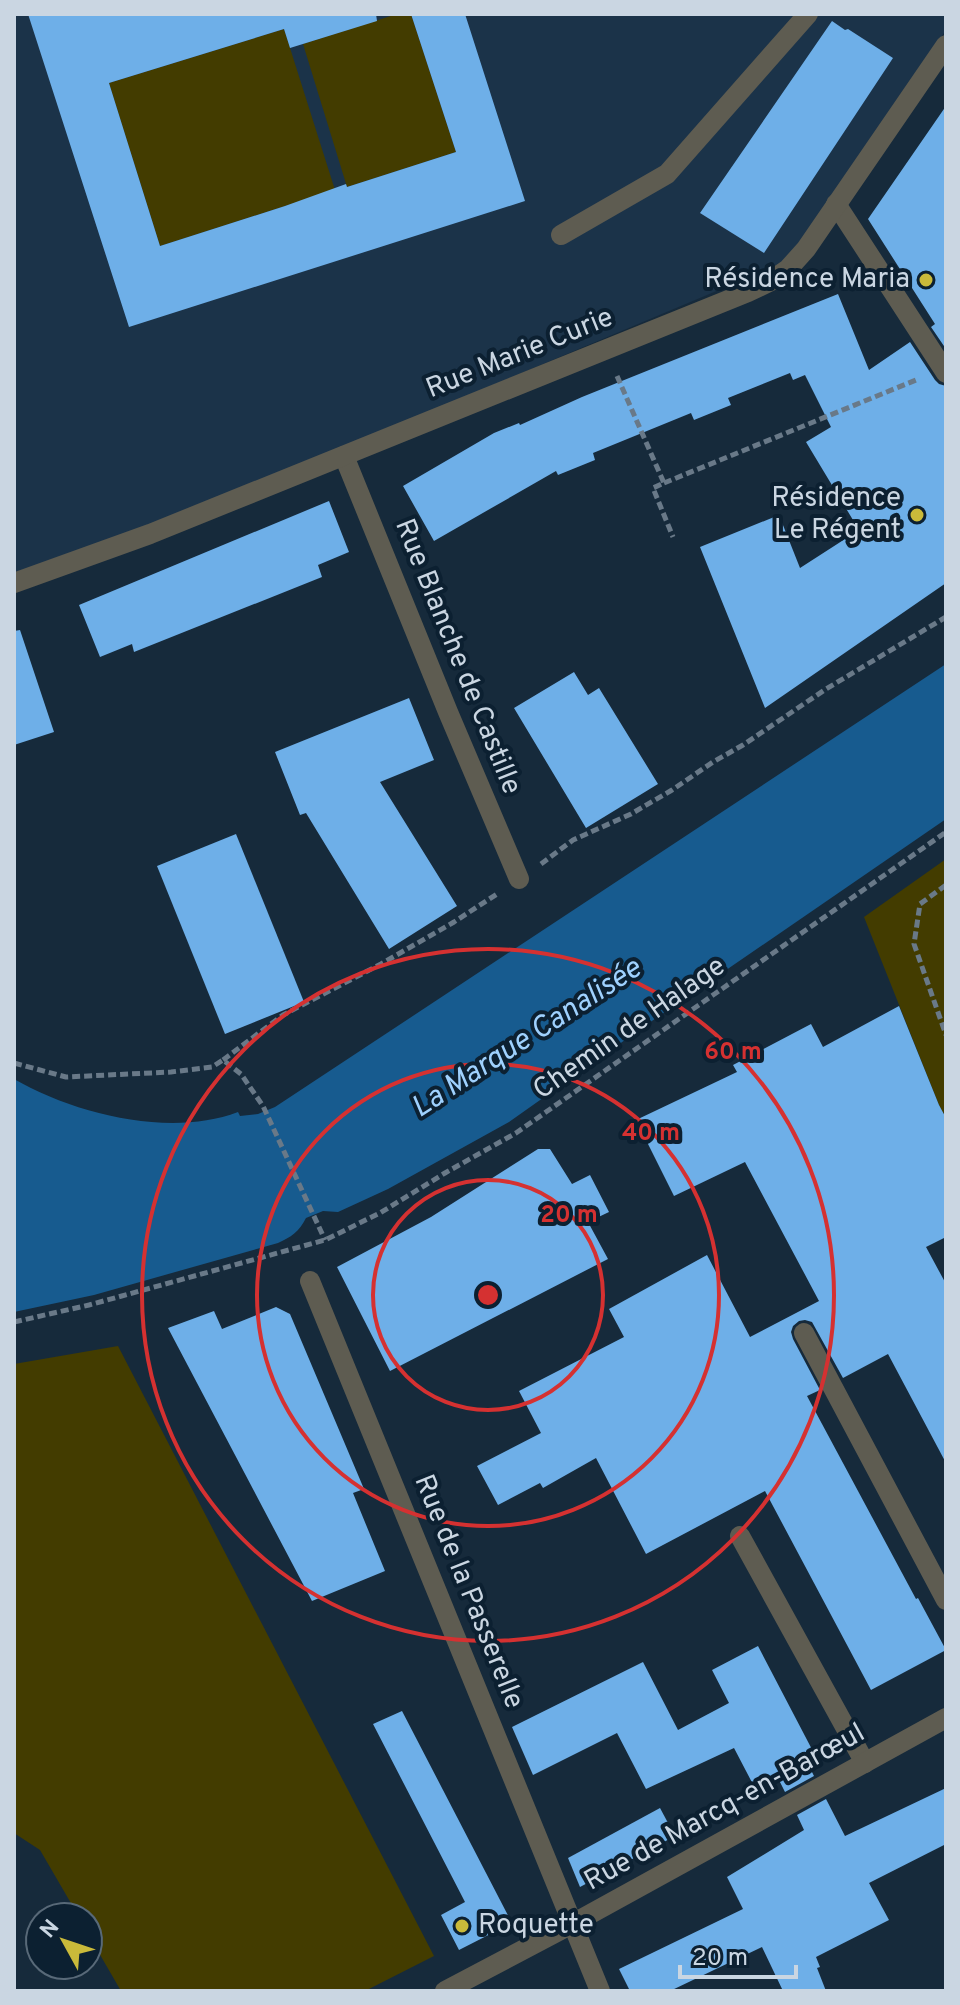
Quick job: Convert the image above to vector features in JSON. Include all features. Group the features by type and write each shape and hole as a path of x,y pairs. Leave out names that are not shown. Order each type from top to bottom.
{"street":[{"path":"561,235 667,174 808,14"},
{"name":"Rue Marie Curie","path":"14,583 150,534 769,282 788,269 806,249 946,45"},
{"path":"836,204 944,370"},
{"name":"Rue Blanche de Castille","path":"344,456 519,879"},
{"name":"Rue de la Passerelle","path":"310,1281 600,1991"},
{"path":"804,1333 946,1600"},
{"path":"740,1536 865,1763"},
{"name":"Rue de Marcq-en-Barœul","path":"445,1991 946,1718"}],"path":[{"path":"606,349 664,483"},
{"path":"673,537 653,488 944,370"},
{"path":"14,1063 66,1077 212,1067 283,1015 454,922 573,840 631,814 672,790 826,689 946,617"},
{"name":"Chemin de Halage","path":"14,1322 89,1305 325,1240 380,1213 516,1133 946,832"},
{"path":"946,885 920,904 914,944 946,1035"},
{"path":"223,1060 241,1074 263,1106 325,1240"}],"shaded area":[{"path":"14,14 946,14 946,30 790,260 14,587"},
{"path":"397,14 411,14 456,152 347,187 303,44"},
{"path":"284,29 335,190 160,246 109,83"},
{"path":"946,859 946,1118 864,917"},
{"path":"118,1346 434,1956 365,1991 121,1991 104,1962 104,1901 70,1901 40,1850 14,1833 14,1364"}],"water":[{"name":"La Marque Canalisée","path":"946,664 946,819 509,1122 388,1189 338,1212 323,1211 306,1218 294,1234 278,1243 94,1295 14,1312 14,1079 38,1092 94,1112 153,1122 183,1123 238,1112 240,1116 258,1114 275,1107"}],"building":[{"path":"28,14 376,14 377,21 290,48 284,29 109,83 160,246 346,184 347,187 456,152 411,14 465,14 525,201 129,327"},
{"path":"832,21 893,58 764,253 700,213"},
{"name":"Résidence Maria","path":"946,106 946,349 931,327 935,324 868,219"},
{"path":"838,294 869,370 910,342 935,380 946,386 946,583 765,708 700,547 779,515 800,568 859,530 806,442 831,427 805,375 793,380 790,373 728,398 731,405 694,420 691,413 593,453 595,460 558,475 556,471 434,541 403,486 494,433"},
{"path":"329,501 349,552 318,565 322,577 134,652 132,644 100,657 79,605"},
{"path":"20,630 54,732 14,745 14,631"},
{"path":"574,672 588,695 599,688 658,784 586,828 514,708"},
{"path":"409,698 434,760 380,782 457,906 389,949 306,813 300,815 275,752"},
{"path":"236,834 304,1002 225,1034 157,866"},
{"path":"899,1006 946,1118 946,1237 926,1247 946,1284 946,1463 888,1354 843,1378 812,1322 799,1321 791,1332 820,1390 807,1396 946,1650 871,1690 765,1491 646,1554 596,1458 543,1488 540,1483 498,1505 477,1466 541,1433 519,1391 624,1337 609,1309 707,1255 750,1337 819,1301 745,1162 674,1196 636,1120 737,1072 733,1065 811,1024 823,1047"},
{"path":"538,1149 550,1149 572,1184 590,1175 609,1212 588,1222 608,1259 390,1371 337,1267 431,1217"},
{"path":"276,1307 290,1314 364,1489 353,1493 385,1571 312,1601 168,1328 214,1311 222,1329"},
{"path":"758,1646 817,1759 808,1764 814,1776 785,1792 779,1780 757,1792 734,1748 646,1789 617,1733 533,1775 512,1727 643,1662 678,1730 729,1703 712,1670"},
{"path":"402,1711 512,1923 459,1950 441,1915 465,1902 373,1724"},
{"path":"946,1788 946,1844 869,1883 889,1920 816,1957 826,1991 783,1991 762,1947 670,1991 630,1991 619,1969 743,1909 727,1877 804,1830 797,1815 826,1799 845,1836"},
{"path":"660,1808 675,1836 580,1887 568,1858"}],"place":[{"name":"Résidence Maria","path":"926,280"},
{"name":"Résidence Le Régent","path":"917,515"},
{"name":"Roquette","path":"462,1926"}]}
